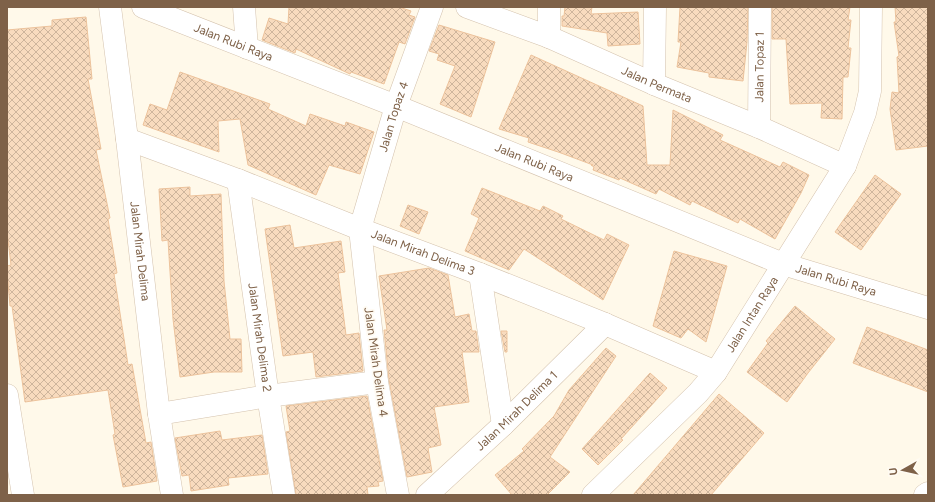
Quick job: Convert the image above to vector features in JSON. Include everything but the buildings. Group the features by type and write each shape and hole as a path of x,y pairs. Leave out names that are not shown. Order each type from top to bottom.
{"street":[{"name":"Jalan Mirah Delima","path":"110,7 159,414 172,495"},
{"name":"Jalan Rubi Raya","path":"143,7 396,106 783,264 928,308"},
{"path":"244,7 246,48"},
{"name":"Jalan Topaz 4","path":"360,229 396,106 432,7"},
{"name":"Jalan Permata","path":"466,7 549,37 654,84 759,127 845,166"},
{"path":"549,7 549,37"},
{"path":"654,84 655,7"},
{"name":"Jalan Topaz 1","path":"759,127 760,7"},
{"name":"Jalan Intan Raya","path":"593,495 698,392 716,372 845,166 865,113 870,91 871,7"},
{"name":"Jalan Mirah Delima 3","path":"127,139 238,180 360,229 480,274 605,324 716,372"},
{"name":"Jalan Mirah Delima 2","path":"238,180 268,396 284,495"},
{"name":"Jalan Mirah Delima 4","path":"360,229 377,382 398,495"},
{"path":"480,274 502,425"},
{"name":"Jalan Mirah Delima 1","path":"427,495 502,425 605,324"},
{"path":"159,414 268,396 377,382"},
{"path":"7,395 11,447 23,495"}]}
